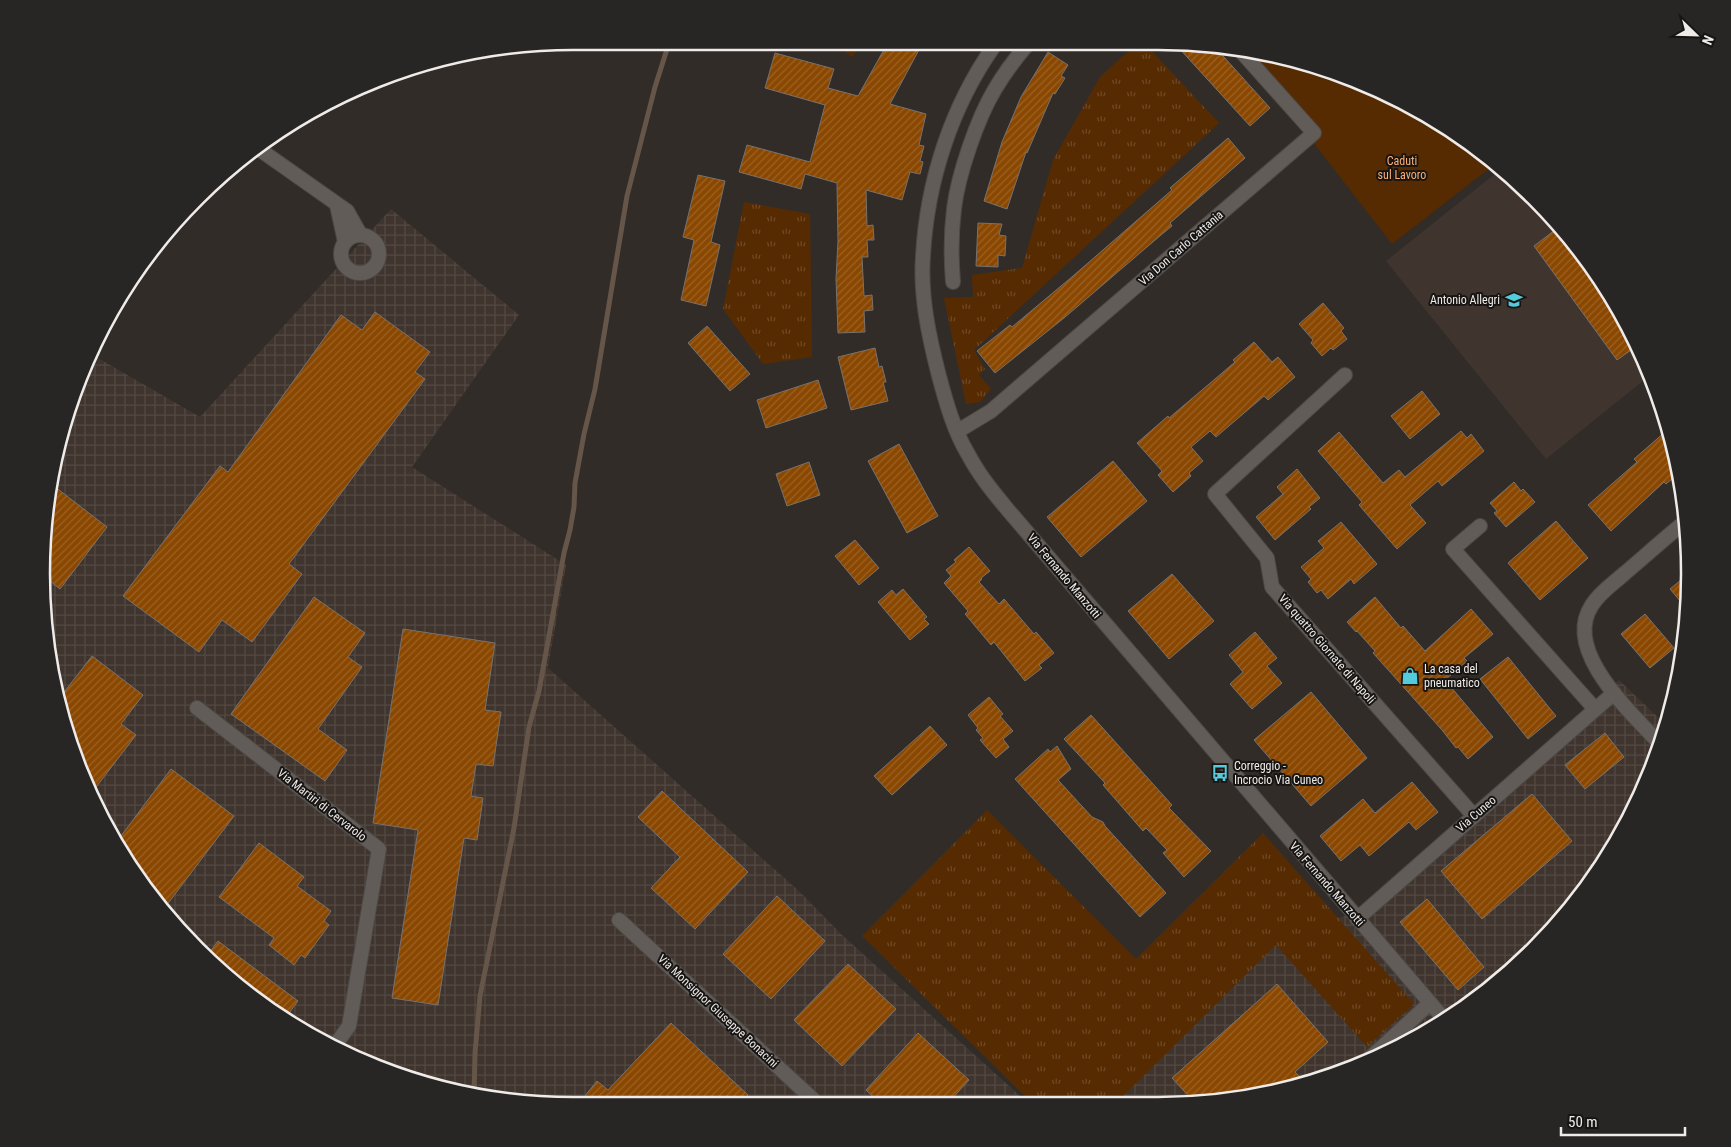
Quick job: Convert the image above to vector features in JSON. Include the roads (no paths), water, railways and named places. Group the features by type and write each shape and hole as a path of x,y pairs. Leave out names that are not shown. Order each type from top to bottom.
{"street":[{"name":"Via Fernando Manzotti","path":"992,50 963,98 942,152 927,217 923,257 927,321 945,397 967,454 996,496 1440,1014"},
{"path":"953,282 951,251 954,208 962,171 994,90 1023,50"},
{"name":"Via Don Carlo Cattania","path":"958,432 991,411 1314,134 1247,58"},
{"path":"263,152 337,206 347,211 360,234 372,239 376,243 379,251 377,263 368,271 358,273 346,266 342,261 341,251 345,242 353,236 360,234"},
{"path":"337,206 345,242"},
{"name":"Via quattro Giornate di Napoli","path":"1345,375 1215,494 1267,558 1272,587 1474,816"},
{"path":"1480,526 1453,549 1595,709"},
{"path":"1655,737 1614,693 1591,659 1586,648 1584,635 1587,613 1599,595 1679,527"},
{"name":"Via Cuneo","path":"1357,919 1614,693"},
{"name":"Via Martiri di Cervarolo","path":"197,708 379,849 349,1026 338,1041"},
{"name":"Via Monsignor Giuseppe Bonacini","path":"619,920 811,1097"},
{"path":"1385,1045 1430,1004"}],"waterway":[{"path":"474,1088 480,996 514,828 529,727 539,691 564,553 570,530 574,507 575,483 595,389 627,196 655,87 667,50"}],"place":[{"name":"Antonio Allegri","path":"1514,300"},
{"name":"La casa del pneumatico","path":"1410,676"},
{"name":"Correggio - Incrocio Via Cuneo","path":"1220,773"}],"park label":[{"name":"Caduti sul Lavoro","path":"1402,168"}]}
